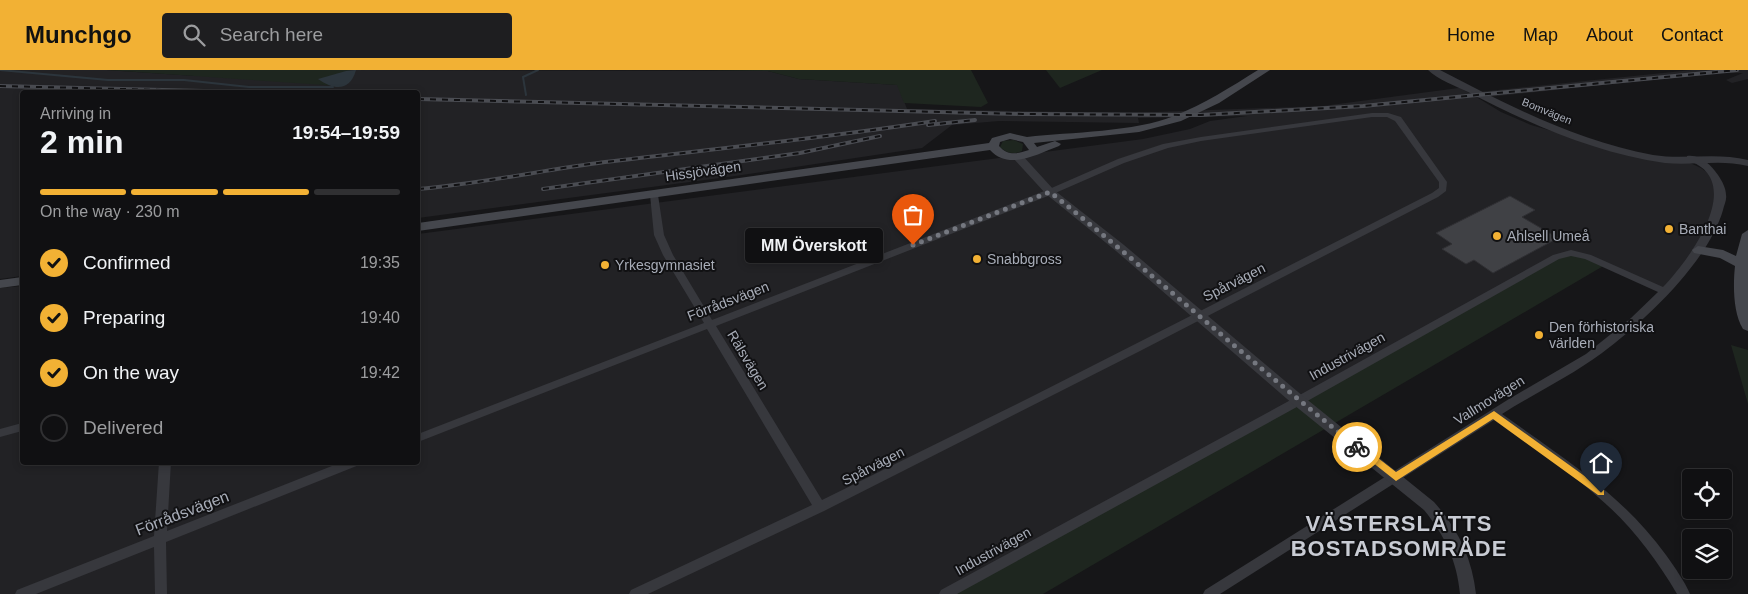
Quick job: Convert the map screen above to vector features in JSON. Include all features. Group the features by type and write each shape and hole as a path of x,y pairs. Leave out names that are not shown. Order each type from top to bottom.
{"main road":[{"path":"1023,155 1031,148 1027,140 1139,129 1177,119 1199,110 1265,70"},
{"path":"993,146 1000,154 1023,155 1063,142 1116,132"},
{"name":"Hissjövägen","path":"420,227 993,146 996,140 1004,136 1017,136 1027,140"},
{"path":"1748,234 1742,252 1741,264 1742,303 1748,326"},
{"path":"1698,250 1723,254 1741,264"},
{"path":"0,284 20,281"}],"street":[{"name":"Bomvägen","path":"1433,70 1540,124 1610,148 1658,158 1701,162 1727,158 1748,163"},
{"name":"Spårvägen","path":"635,594 820,508 1441,192 1444,186 1398,119 1378,114 1173,145 1121,161 1050,192"},
{"name":"Bomvägen","path":"1680,159 1734,153 1748,154"},
{"name":"Bomvägen","path":"1701,162 1734,153"},
{"path":"1023,155 1050,192 1120,248 1299,401 1396,477 1429,506 1450,533 1463,563 1468,594"},
{"name":"Vallmovägen","path":"1209,594 1494,414 1598,351 1644,312 1664,292 1698,250 1714,223 1722,199 1722,190 1716,179 1701,162"},
{"name":"Förrådsvägen","path":"420,437 1050,192"},
{"name":"Rälsvägen","path":"654,195 659,235 668,255 820,508"},
{"name":"Industrivägen","path":"946,594 1564,254 1577,254 1588,258 1664,292"},
{"path":"1494,414 1601,493 1624,513 1668,567 1684,594"},
{"path":"0,433 20,428"},
{"path":"161,594 160,539 165,465"},
{"name":"Förrådsvägen","path":"21,594 347,465"}],"shaded area":[{"path":"0,70 107,70 196,76 350,70 768,71 799,79 898,85 907,109 1127,113 1323,106 1466,87 1464,90 1469,93 1692,70 1748,70 1748,79 1732,83 1726,80 1743,73 1718,73 1478,98 1501,112 1531,125 1625,152 1688,162 1701,168 1716,179 1714,223 1664,291 1605,265 957,594 0,594 0,288 20,286 20,465 420,465 420,234 1143,139 1190,129 1210,121 1247,116 1138,118 1139,123 999,121 952,125 922,148 735,176 420,218 420,90 20,90 20,276 0,279"},
{"path":"107,70 350,70 339,86"},
{"path":"356,70 350,82 341,87 330,86 318,79 346,71"},
{"path":"702,70 971,70 988,103 981,107 904,103 897,85 799,79 768,71"},
{"path":"1046,70 1102,70 1060,88"},
{"path":"1014,140 1023,144 1022,151 1010,153 1000,147 1003,141"},
{"path":"1571,253 1605,265 1043,594 946,594 1556,257"},
{"path":"1731,345 1748,350 1748,404"}],"building":[{"name":"Ahlsell Umeå","path":"1510,196 1535,210 1522,217 1558,238 1493,273 1474,260 1466,264 1442,249 1452,244 1436,233"}],"waterway":[{"path":"0,70 108,80 184,80 249,87 333,87"},
{"path":"526,95 523,77 538,70"}],"railway":[{"path":"420,99 1023,114 1201,115 1363,106 1737,70"},
{"path":"0,86 163,90"},
{"path":"928,125 975,120"},
{"path":"420,189 465,184 605,162 811,138 935,121"},
{"path":"543,189 800,153 880,136"}],"way so far":[{"path":"913,245 1050,192 1120,248 1299,401 1357,447"}],"place":[{"name":"Banthai","path":"1669,229"},
{"name":"Ahlsell Umeå","path":"1497,236"},
{"name":"MM Överskott","path":"913,245"},
{"name":"Snabbgross","path":"977,259"},
{"name":"Yrkesgymnasiet","path":"605,265"},
{"name":"Den förhistoriska världen","path":"1539,335"}],"district":[{"name":"VÄSTERSLÄTTS BOSTADSOMRÅDE","path":"1399,536"}],"route":[{"path":"1357,447 1396,477 1494,414 1601,493"}]}
